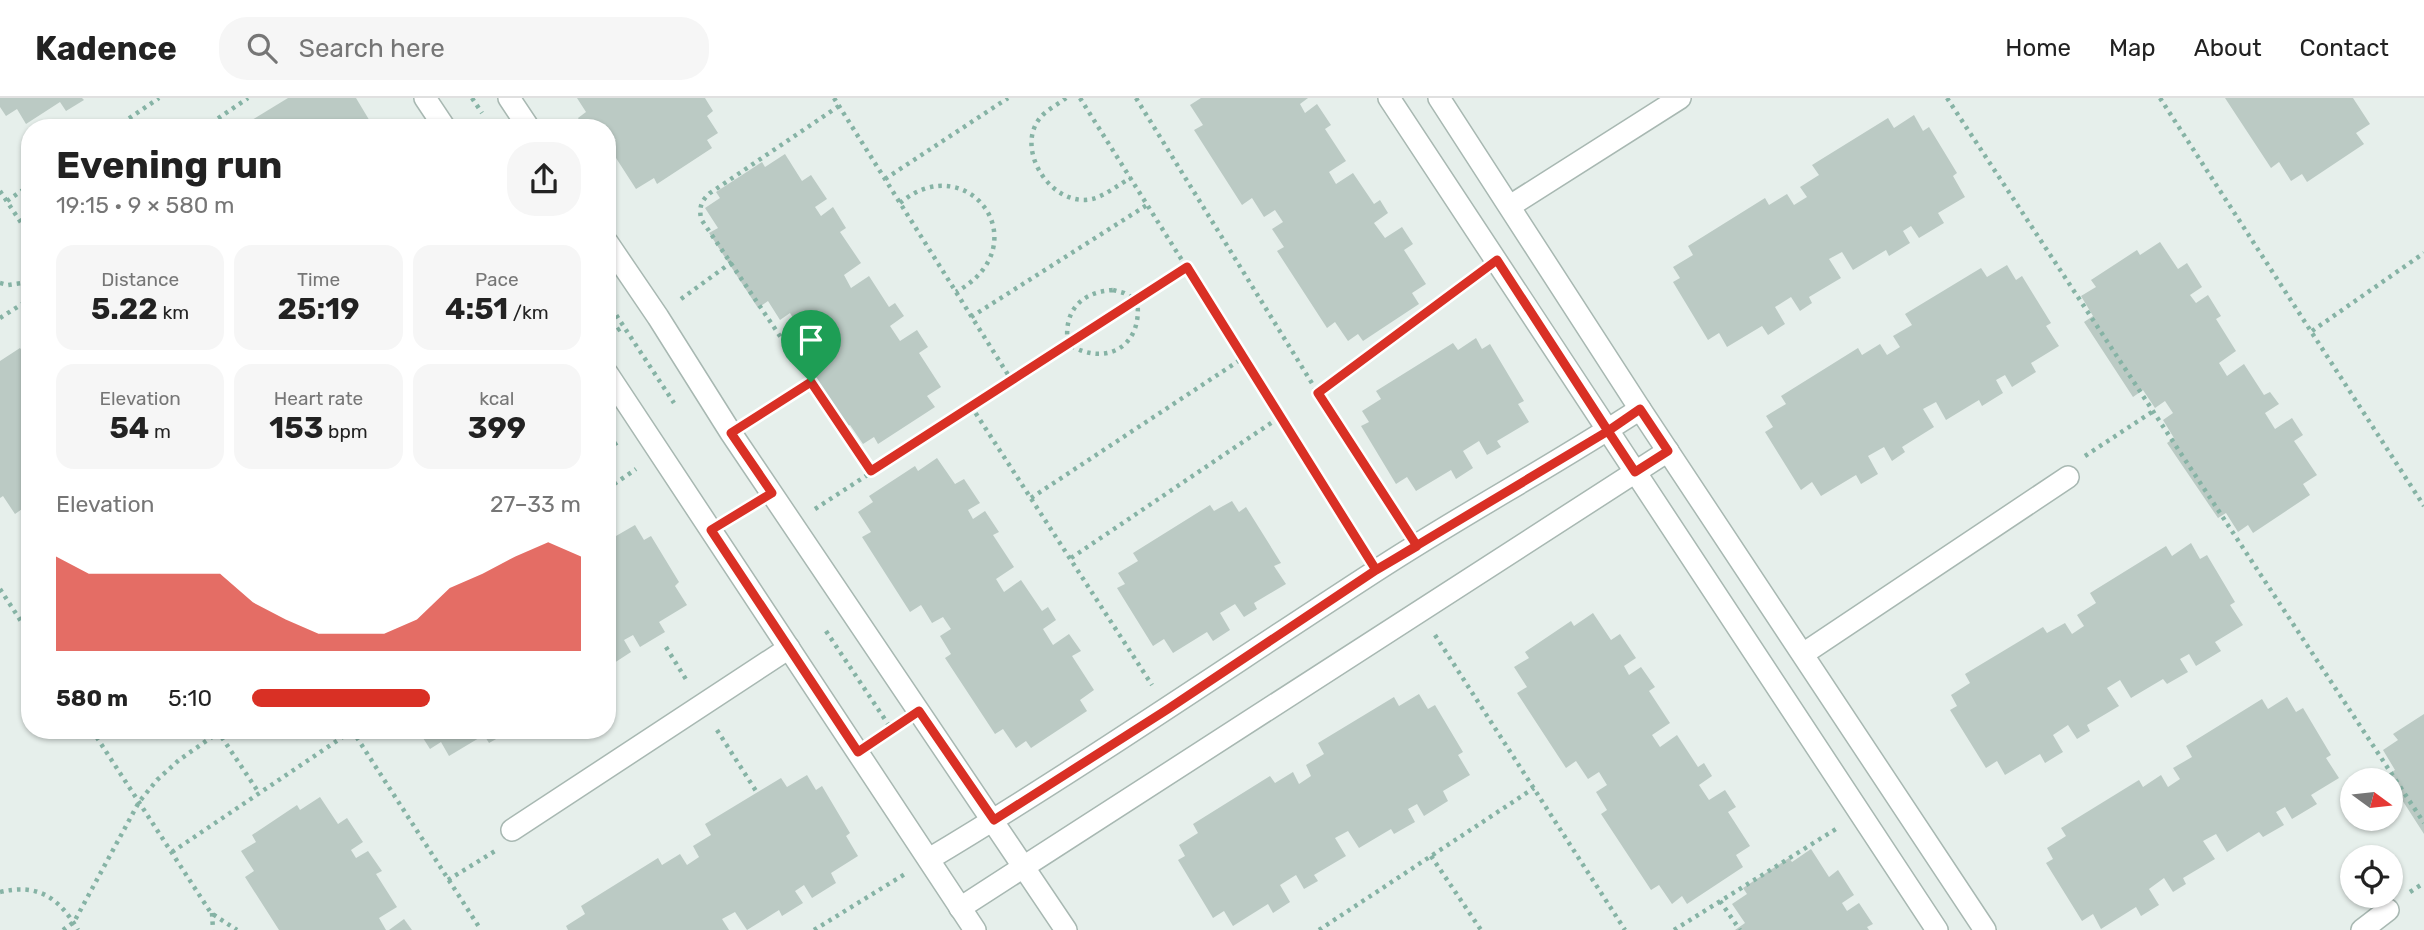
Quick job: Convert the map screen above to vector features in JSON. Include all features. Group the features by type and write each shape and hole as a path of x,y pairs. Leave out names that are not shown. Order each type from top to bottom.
{"street":[{"path":"425,98 439,119"},
{"path":"509,98 523,119"},
{"path":"1389,98 1937,930"},
{"path":"1439,98 1640,409 1984,930"},
{"path":"1510,206 1680,98"},
{"path":"616,255 731,433 1066,930"},
{"path":"616,387 975,930"},
{"path":"929,859 1168,709 1376,570 1608,431 1640,409"},
{"path":"960,908 1668,451"},
{"path":"1802,654 2065,479"},
{"path":"516,828 789,648"},
{"path":"2362,930 2388,910"}],"path":[{"path":"128,119 159,98"},
{"path":"217,119 248,98"},
{"path":"834,98 1012,381"},
{"path":"885,179 1008,98"},
{"path":"1066,98 1040,118 1035,131 1032,146 1042,175 1051,186 1063,194 1093,199 1131,178"},
{"path":"1080,98 1376,570"},
{"path":"1136,98 1318,393 1417,546"},
{"path":"1947,98 2155,410 2424,823"},
{"path":"2160,98 2424,506"},
{"path":"839,106 703,200 700,209 701,219 871,471"},
{"path":"900,203 913,192 939,185 966,191 986,210 995,236 989,264 981,275 956,292"},
{"path":"0,191 21,223"},
{"path":"6,201 21,192"},
{"path":"971,317 1147,205"},
{"path":"2312,331 2424,253"},
{"path":"1318,393 1497,260"},
{"path":"658,317 732,262"},
{"path":"792,524 1187,267"},
{"path":"0,283 21,283"},
{"path":"1068,344 1068,320 1073,310 1091,294 1113,290 1137,300"},
{"path":"1068,344 1087,354 1114,352 1134,333 1138,321 1137,300"},
{"path":"0,318 21,305"},
{"path":"616,331 624,326"},
{"path":"1031,498 1243,358"},
{"path":"731,433 811,382"},
{"path":"971,407 1168,709"},
{"path":"2065,479 2064,474 2071,465 2155,410"},
{"path":"1071,558 1280,417"},
{"path":"0,589 21,621"},
{"path":"1420,611 1625,930"},
{"path":"836,661 843,656"},
{"path":"860,698 867,693"},
{"path":"858,752 919,711"},
{"path":"98,739 211,913 214,930"},
{"path":"63,930 74,922 139,802 178,760 208,739"},
{"path":"224,739 259,793"},
{"path":"172,852 340,739"},
{"path":"359,739 481,930"},
{"path":"1318,930 1534,788"},
{"path":"1674,930 1861,814"},
{"path":"448,880 513,840 518,834 516,828"},
{"path":"1430,856 1481,930"},
{"path":"814,930 929,859"},
{"path":"0,892 16,889 35,891 54,899 68,912 78,930"},
{"path":"1720,901 1740,930"},
{"path":"211,913 237,930"},
{"path":"1328,923 1332,930"}],"building":[{"path":"0,98 84,100 66,111 60,102 34,119 23,119 17,109 6,116 0,107"},
{"path":"288,98 356,98 369,119 254,119"},
{"path":"577,98 705,98 713,111 707,116 718,133 707,140 712,148 657,184 654,178 636,189 616,158 616,119 579,119 586,112"},
{"path":"1201,98 1308,98 1300,104 1305,113 1317,104 1331,125 1325,129 1346,161 1329,172 1336,184 1353,173 1374,204 1380,200 1388,213 1374,223 1385,238 1402,227 1413,244 1404,250 1426,284 1412,293 1419,304 1363,341 1358,334 1348,341 1335,322 1327,328 1277,251 1284,247 1272,229 1283,222 1275,210 1264,217 1252,198 1242,205 1194,130 1203,125 1190,105"},
{"path":"2225,98 2353,98 2370,124 2356,133 2364,144 2307,182 2302,174 2291,181 2279,162 2271,168"},
{"path":"1914,115 1923,131 1929,127 1957,173 1953,176 1965,197 1938,213 1944,223 1919,238 1911,226 1903,231 1910,243 1889,256 1886,250 1853,270 1842,252 1829,259 1841,278 1809,297 1812,303 1800,311 1791,297 1775,307 1785,324 1768,335 1762,326 1727,347 1719,333 1708,340 1673,282 1680,278 1673,267 1693,255 1688,246 1765,198 1769,205 1787,194 1794,205 1807,197 1800,187 1819,175 1812,165 1888,118 1894,128"},
{"path":"785,154 802,181 811,175 827,199 815,207 821,216 833,207 846,228 840,232 861,263 844,275 851,288 869,276 889,307 895,303 904,316 890,326 900,341 917,330 928,347 919,353 941,387 927,396 935,407 878,444 874,437 863,444 850,425 842,430 792,355 799,350 787,332 798,325 790,313 780,320 768,301 758,308 709,233 718,228 705,208 720,198 716,192 762,162 765,167"},
{"path":"2160,242 2178,269 2187,263 2202,287 2190,295 2196,303 2208,295 2221,316 2216,319 2236,351 2219,363 2227,376 2244,364 2264,395 2270,392 2279,404 2265,413 2275,429 2292,418 2303,435 2294,441 2317,475 2303,484 2310,495 2253,533 2248,525 2238,532 2226,513 2218,518 2167,443 2174,438 2163,420 2173,413 2165,401 2155,408 2143,390 2133,397 2084,322 2093,316 2081,296 2096,287 2091,280 2137,250 2140,255"},
{"path":"2007,265 2016,280 2022,276 2051,323 2046,326 2059,346 2031,363 2036,372 2012,387 2005,375 1996,380 2003,393 1982,406 1979,400 1946,420 1936,402 1923,409 1934,427 1902,447 1905,452 1892,461 1884,447 1868,456 1878,474 1861,484 1856,475 1821,496 1812,482 1801,490 1765,432 1773,427 1766,416 1786,404 1781,396 1858,348 1862,355 1880,344 1887,355 1900,347 1893,336 1912,325 1905,314 1981,268 1987,277"},
{"path":"1476,338 1482,349 1490,344 1524,401 1518,404 1529,422 1497,441 1501,447 1487,455 1479,441 1463,451 1473,468 1456,479 1451,470 1416,491 1407,477 1396,484 1361,426 1369,422 1362,411 1381,399 1376,391 1453,343 1458,350"},
{"path":"21,350 21,510 15,514 3,496 0,498 0,361"},
{"path":"937,458 955,484 964,479 980,503 968,510 973,519 985,511 999,532 993,535 1014,567 996,579 1004,592 1021,580 1042,611 1048,607 1056,620 1043,629 1053,645 1069,634 1081,651 1072,656 1094,690 1080,700 1087,711 1031,748 1026,741 1016,748 1003,729 995,734 945,658 951,654 940,636 951,629 943,617 932,623 921,605 910,612 862,537 871,532 858,512 873,502 869,496 915,466 918,471"},
{"path":"1232,501 1239,512 1246,507 1281,563 1274,566 1286,584 1254,603 1257,609 1244,617 1235,604 1220,613 1230,630 1213,641 1207,632 1173,653 1164,639 1153,646 1117,588 1125,584 1118,573 1138,561 1133,553 1210,505 1214,511"},
{"path":"635,525 644,540 651,536 679,582 675,586 687,605 659,622 665,632 640,647 633,635 624,640 631,652 616,662 616,536"},
{"path":"2191,543 2200,559 2207,555 2235,602 2230,605 2243,625 2215,642 2221,651 2196,666 2189,654 2180,659 2188,672 2167,684 2163,679 2131,698 2120,680 2107,688 2119,706 2087,725 2090,731 2077,739 2068,725 2053,735 2063,752 2045,763 2040,754 2005,775 1997,761 1986,768 1950,710 1957,706 1951,695 1970,683 1965,674 2043,627 2047,633 2065,623 2072,634 2084,626 2077,615 2096,603 2090,593 2166,546 2172,556"},
{"path":"1593,613 1611,640 1620,634 1636,658 1624,666 1629,675 1641,667 1655,687 1649,691 1670,723 1652,735 1660,747 1677,735 1698,767 1704,763 1712,776 1699,785 1709,800 1725,790 1736,807 1728,812 1750,846 1736,855 1743,867 1687,904 1682,896 1672,904 1659,885 1651,890 1601,814 1607,810 1596,792 1607,785 1599,772 1588,779 1576,761 1566,768 1517,693 1527,687 1514,667 1529,658 1525,652 1571,621 1574,626"},
{"path":"1419,694 1428,709 1435,705 1463,752 1458,755 1470,775 1443,791 1448,801 1424,816 1417,804 1408,809 1415,822 1394,834 1391,829 1359,848 1348,831 1335,838 1346,856 1314,875 1318,881 1304,889 1296,875 1280,885 1290,902 1273,913 1268,904 1233,926 1224,911 1213,918 1178,860 1185,856 1179,845 1198,833 1193,824 1270,776 1275,783 1293,772 1299,784 1311,776 1306,765 1324,754 1318,743 1394,697 1399,706"},
{"path":"2287,697 2296,712 2303,708 2331,755 2326,758 2339,778 2311,795 2317,804 2292,819 2285,807 2276,812 2284,825 2263,837 2259,832 2227,852 2216,834 2203,841 2215,859 2183,878 2186,884 2173,892 2164,878 2149,889 2159,905 2141,916 2136,907 2101,929 2093,914 2082,921 2046,863 2053,859 2047,848 2066,836 2061,828 2139,780 2143,787 2161,775 2168,787 2180,779 2173,768 2192,757 2186,746 2262,699 2268,709"},
{"path":"2424,714 2424,834 2403,801 2403,768 2394,768 2383,750 2398,740 2393,734"},
{"path":"424,739 477,739 449,756 441,742 430,749"},
{"path":"807,775 816,790 822,786 850,833 846,836 858,856 831,873 836,883 812,898 804,885 795,891 803,903 782,916 779,910 747,930 735,912 722,919 729,930 568,930 566,926 585,914 581,906 658,858 662,865 680,854 687,865 699,857 693,846 711,835 705,824 781,778 787,787"},
{"path":"320,797 338,824 347,818 363,842 351,850 356,858 368,851 382,871 376,874 397,907 379,918 386,930 279,930 245,877 254,871 241,851 256,842 252,835 297,805 300,810"},
{"path":"1811,849 1829,877 1838,870 1854,895 1842,903 1847,911 1859,903 1873,924 1867,927 1869,930 1735,930 1745,923 1732,904 1747,894 1743,888 1789,858 1792,862"},
{"path":"404,919 412,930 389,930"}],"route":[{"path":"811,382 731,433 772,493 711,530 858,752 919,711 994,820 1168,709 1376,570 1417,546 1480,507 1608,431 1635,472 1668,451 1640,409 1608,431 1497,260 1318,393 1417,546 1376,570 1187,267 871,471 811,382"}]}
